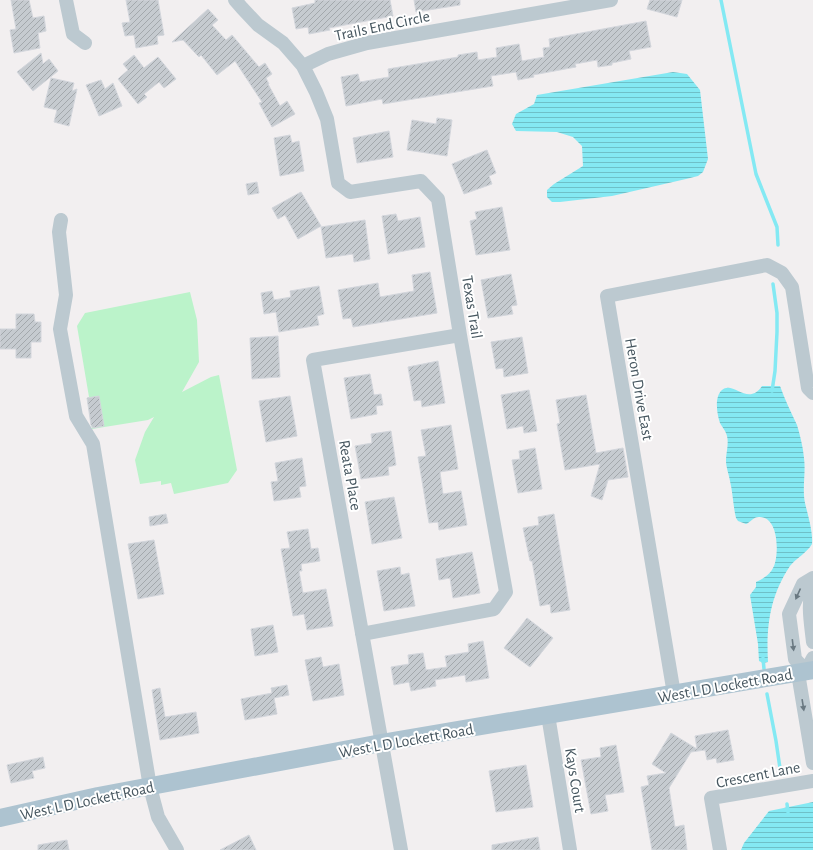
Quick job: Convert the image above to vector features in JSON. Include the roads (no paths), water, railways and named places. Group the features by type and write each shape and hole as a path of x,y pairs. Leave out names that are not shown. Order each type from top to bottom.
{"main road":[{"name":"West L D Lockett Road","path":"0,818 98,796 381,743 674,694 808,668"}],"street":[{"path":"66,0 72,34 85,44"},
{"name":"Texas Trail","path":"236,0 258,25 283,43 303,66 327,119 338,183 350,192 421,181 438,199 460,335 506,592 494,609 362,634"},
{"name":"Trails End Circle","path":"303,66 328,54 367,43 611,0"},
{"path":"61,220 59,232 66,295 60,329 76,416 93,444 150,787 158,816 177,850"},
{"name":"Heron Drive East","path":"674,694 607,296 767,265 782,273 792,287 808,388 813,393"},
{"name":"Reata Place","path":"401,850 313,360 460,335"},
{"path":"808,668 795,659 789,614 803,584 813,578"},
{"path":"813,586 809,614 813,642"},
{"name":"Crescent Lane","path":"808,668 813,763"},
{"name":"Kays Court","path":"548,715 570,850"},
{"name":"Crescent Lane","path":"720,850 711,798 813,781"}],"water":[{"path":"673,72 687,74 700,90 708,159 703,172 698,176 612,196 552,202 547,197 547,190 583,166 582,146 573,137 557,132 516,131 512,124 516,114 534,104 537,95"},
{"path":"762,386 780,386 797,425 804,454 804,497 812,539 812,544 810,547 790,566 778,589 769,624 768,662 763,663 759,661 758,644 750,595 756,587 756,582 769,574 774,566 777,553 776,537 774,529 766,518 757,517 746,524 738,521 736,518 726,463 728,439 726,432 720,423 717,406 719,393 726,388 751,394 757,392"},
{"path":"813,802 813,850 741,850 744,843 769,811"}],"waterway":[{"path":"721,0 756,174 777,227 778,245"},
{"path":"772,391 775,371 777,332 777,313 773,284"},
{"path":"763,658 764,669"},
{"path":"767,694 781,775"},
{"path":"787,804 788,812"}]}
